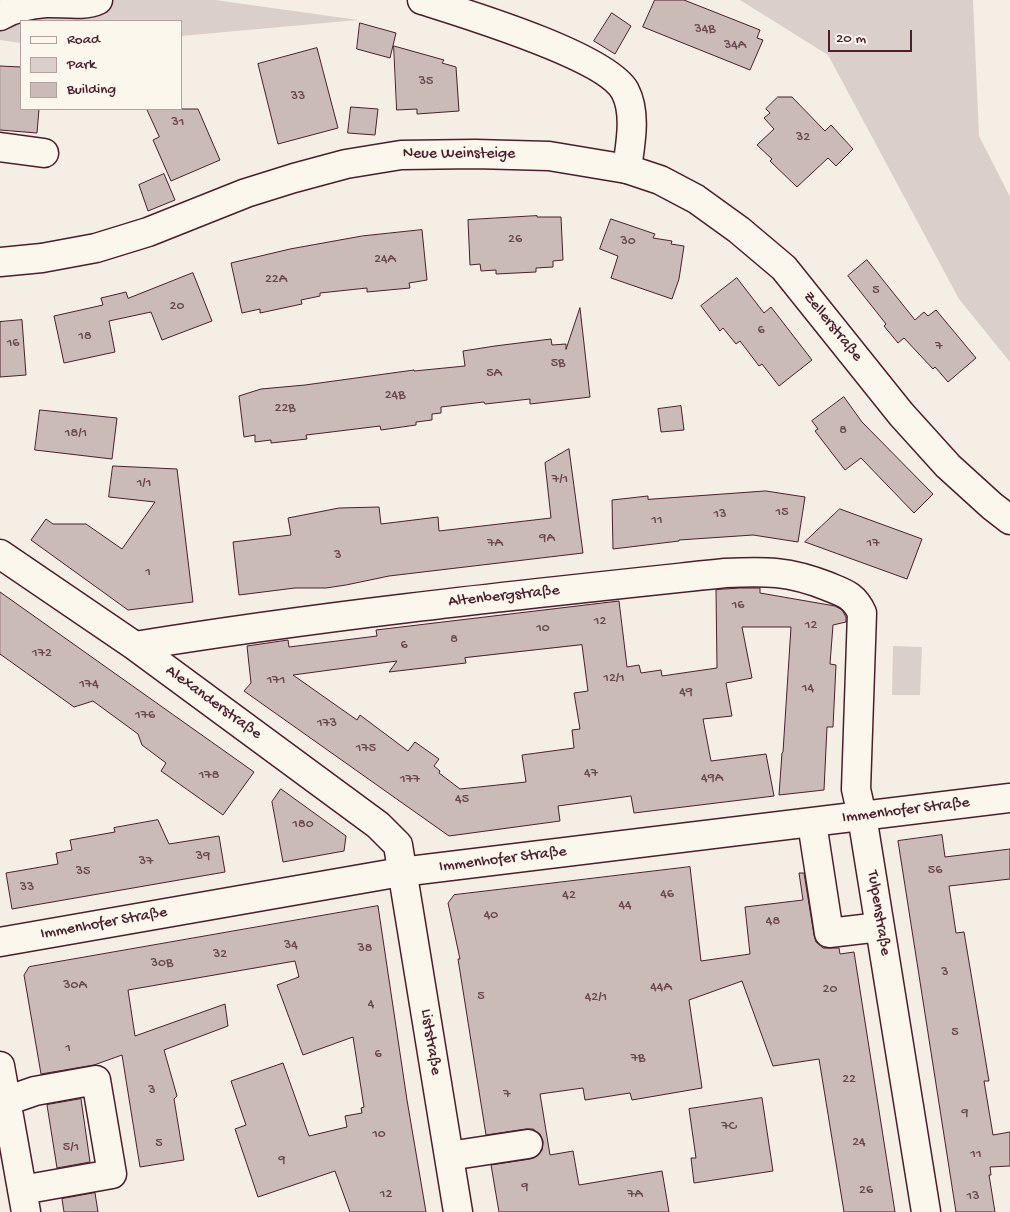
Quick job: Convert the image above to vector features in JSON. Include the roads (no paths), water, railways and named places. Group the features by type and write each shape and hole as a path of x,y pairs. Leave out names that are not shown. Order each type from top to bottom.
{"street":[{"path":"0,16 14,8 46,3 85,3 98,0"},
{"path":"422,0 543,42 584,60 610,76 624,88 631,111 627,170"},
{"path":"0,147 44,152"},
{"name":"Neue Weinsteige","path":"0,262 42,258 96,248 148,232 246,193 294,178 346,164 401,155 550,156 627,170"},
{"name":"Zellerstraße","path":"627,170 660,180 696,199 739,230 784,268 901,414 948,466 1010,520"},
{"name":"Alexanderstraße","path":"0,554 135,646 378,825 398,845 401,872"},
{"name":"Altenbergstraße","path":"135,646 469,600 750,572 790,574 810,579 847,594 857,601 862,612"},
{"name":"Tulpenstraße","path":"862,612 856,788 926,1212"},
{"name":"Immenhofer Straße","path":"0,942 401,872 1010,798"},
{"path":"812,823 829,933 880,927"},
{"name":"Liststraße","path":"401,872 458,1212"},
{"path":"0,1066 24,1201"},
{"path":"6,1101 35,1090 96,1080 112,1174 24,1201"},
{"path":"449,1156 528,1144"},
{"path":"24,1201 127,1186"}]}
